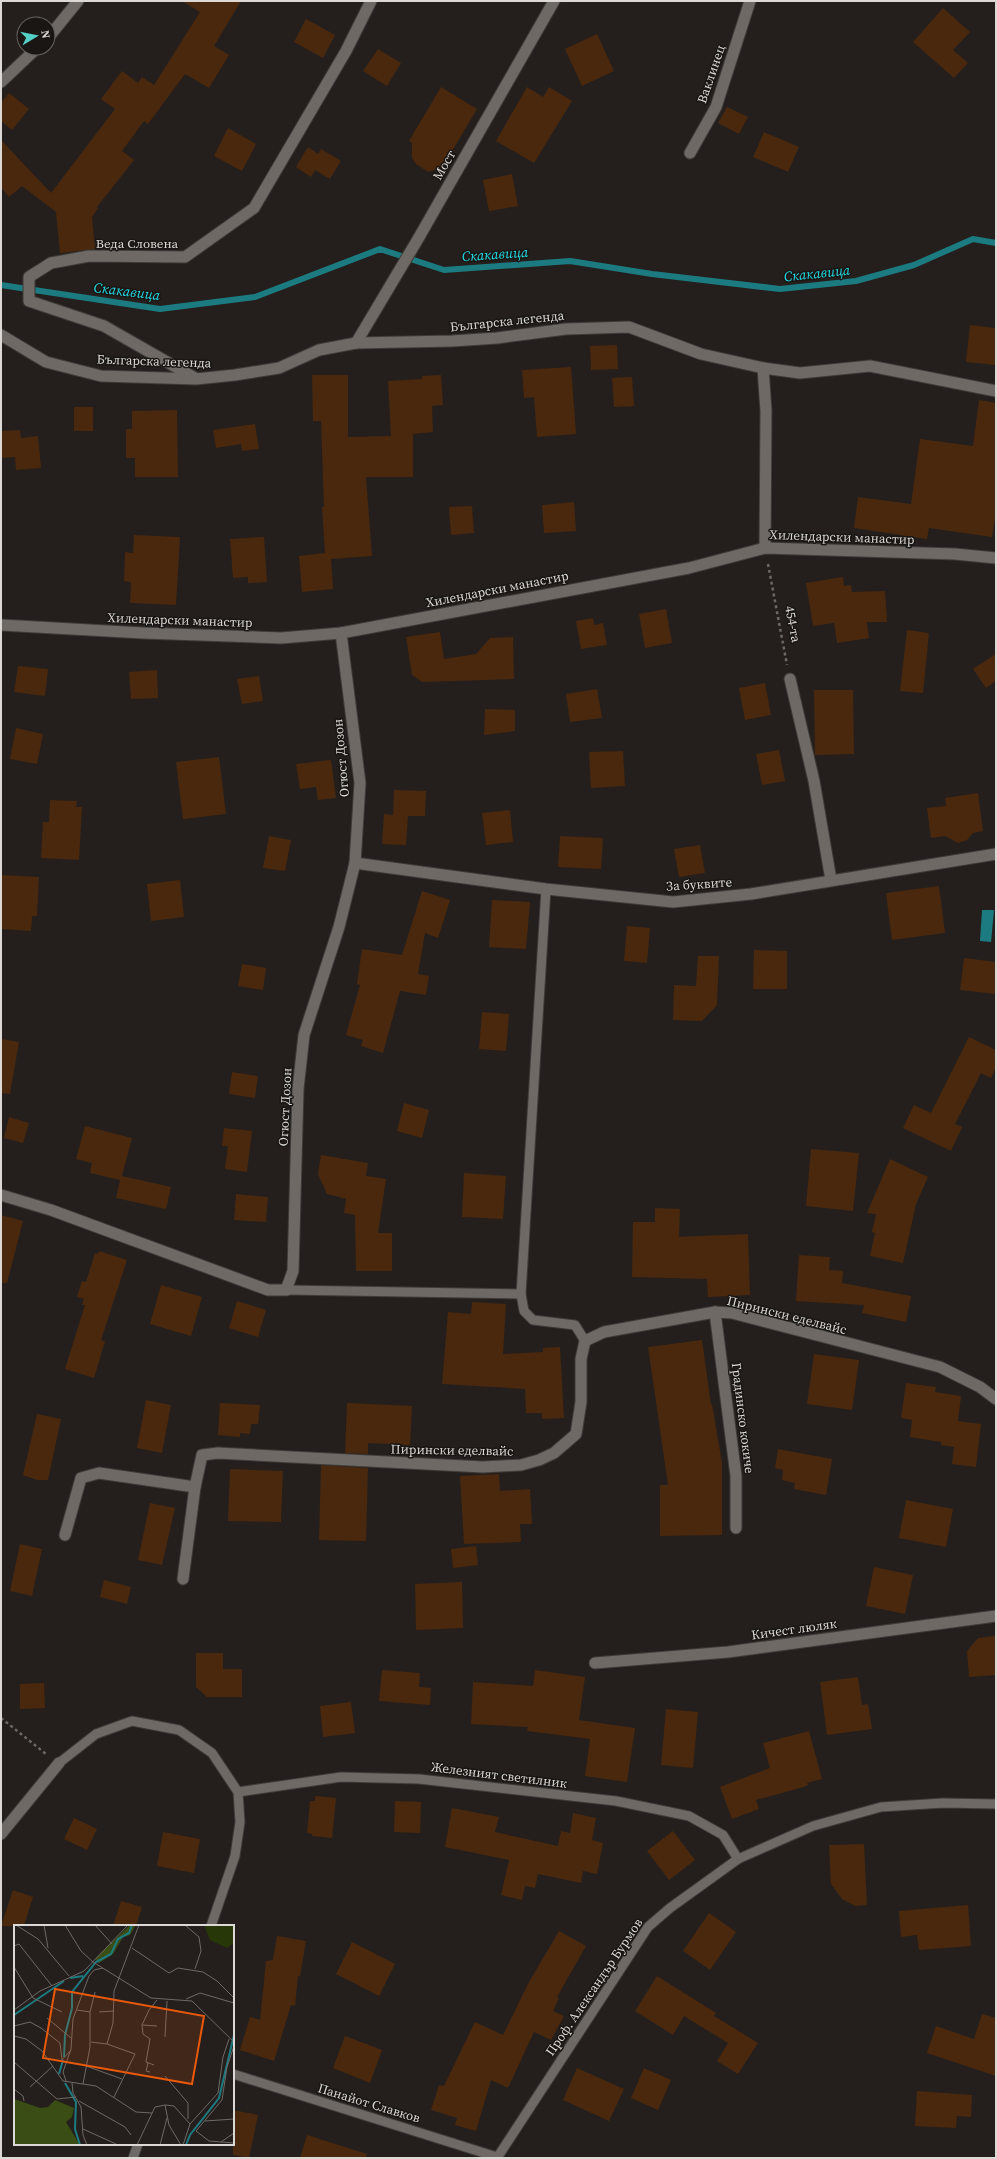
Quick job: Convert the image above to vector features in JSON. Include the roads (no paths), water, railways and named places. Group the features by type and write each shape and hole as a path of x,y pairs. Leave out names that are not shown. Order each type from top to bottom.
{"street":[{"path":"56,28 78,1"},
{"name":"Веда Словена","path":"196,379 104,326 29,301 29,277 50,263 89,256 185,257 254,208 346,51 371,1"},
{"name":"Мост","path":"356,343 554,1"},
{"name":"Ваклинец","path":"690,153 716,107 750,1"},
{"path":"1,82 29,56"},
{"name":"Българска легенда","path":"1,334 46,362 101,376 196,379 279,368 319,350 356,343 452,341 497,338 566,329 629,327 701,354 763,368 800,373 870,366 996,391"},
{"path":"763,368 766,411 765,548"},
{"name":"Хилендарски манастир","path":"1,625 143,633 281,638 341,633 689,568 765,548 955,554 996,558"},
{"name":"Огюст Дозон","path":"286,1290 293,1271 298,1089 304,1035 339,927 356,863 360,783 341,633"},
{"path":"790,679 814,781 832,880"},
{"name":"За буквите","path":"356,863 546,888 673,902 751,894 996,854"},
{"path":"1,1195 51,1210 268,1290 286,1290"},
{"name":"Пирински еделвайс","path":"195,1487 202,1454 218,1452 484,1467 521,1465 539,1460 554,1453 576,1434 581,1402 581,1359 585,1341 604,1332 715,1312 732,1313 749,1319 940,1367 980,1387 996,1399"},
{"name":"Градинско кокиче","path":"715,1312 736,1476 736,1528"},
{"path":"65,1535 81,1478 99,1473 195,1487 183,1579"},
{"name":"Кичест люляк","path":"595,1663 728,1652 996,1616"},
{"path":"1,1834 59,1763"}],"lane":[{"path":"546,888 521,1294 524,1311 533,1320 575,1325 585,1341"},
{"path":"286,1290 521,1294"},
{"path":"59,1763 96,1734 132,1721 179,1730 212,1753 238,1792 240,1822 235,1856 212,1925"},
{"name":"Железният светилник","path":"238,1792 341,1777 403,1779 616,1801 689,1816 723,1835 738,1859"},
{"name":"Проф. Александър Бурмов","path":"497,2158 648,1927 670,1908 738,1859 813,1826 881,1808 943,1803 996,1804"},
{"name":"Панайот Славков","path":"234,2074 497,2158"},
{"path":"133,2158 138,2145"}],"water":[{"path":"982,910 994,910 991,942 980,941"}],"waterway":[{"name":"Скакавица","path":"1,285 160,309 255,297 380,249 444,270 570,261 652,274 780,289 856,281 914,265 973,239 996,243"}]}
